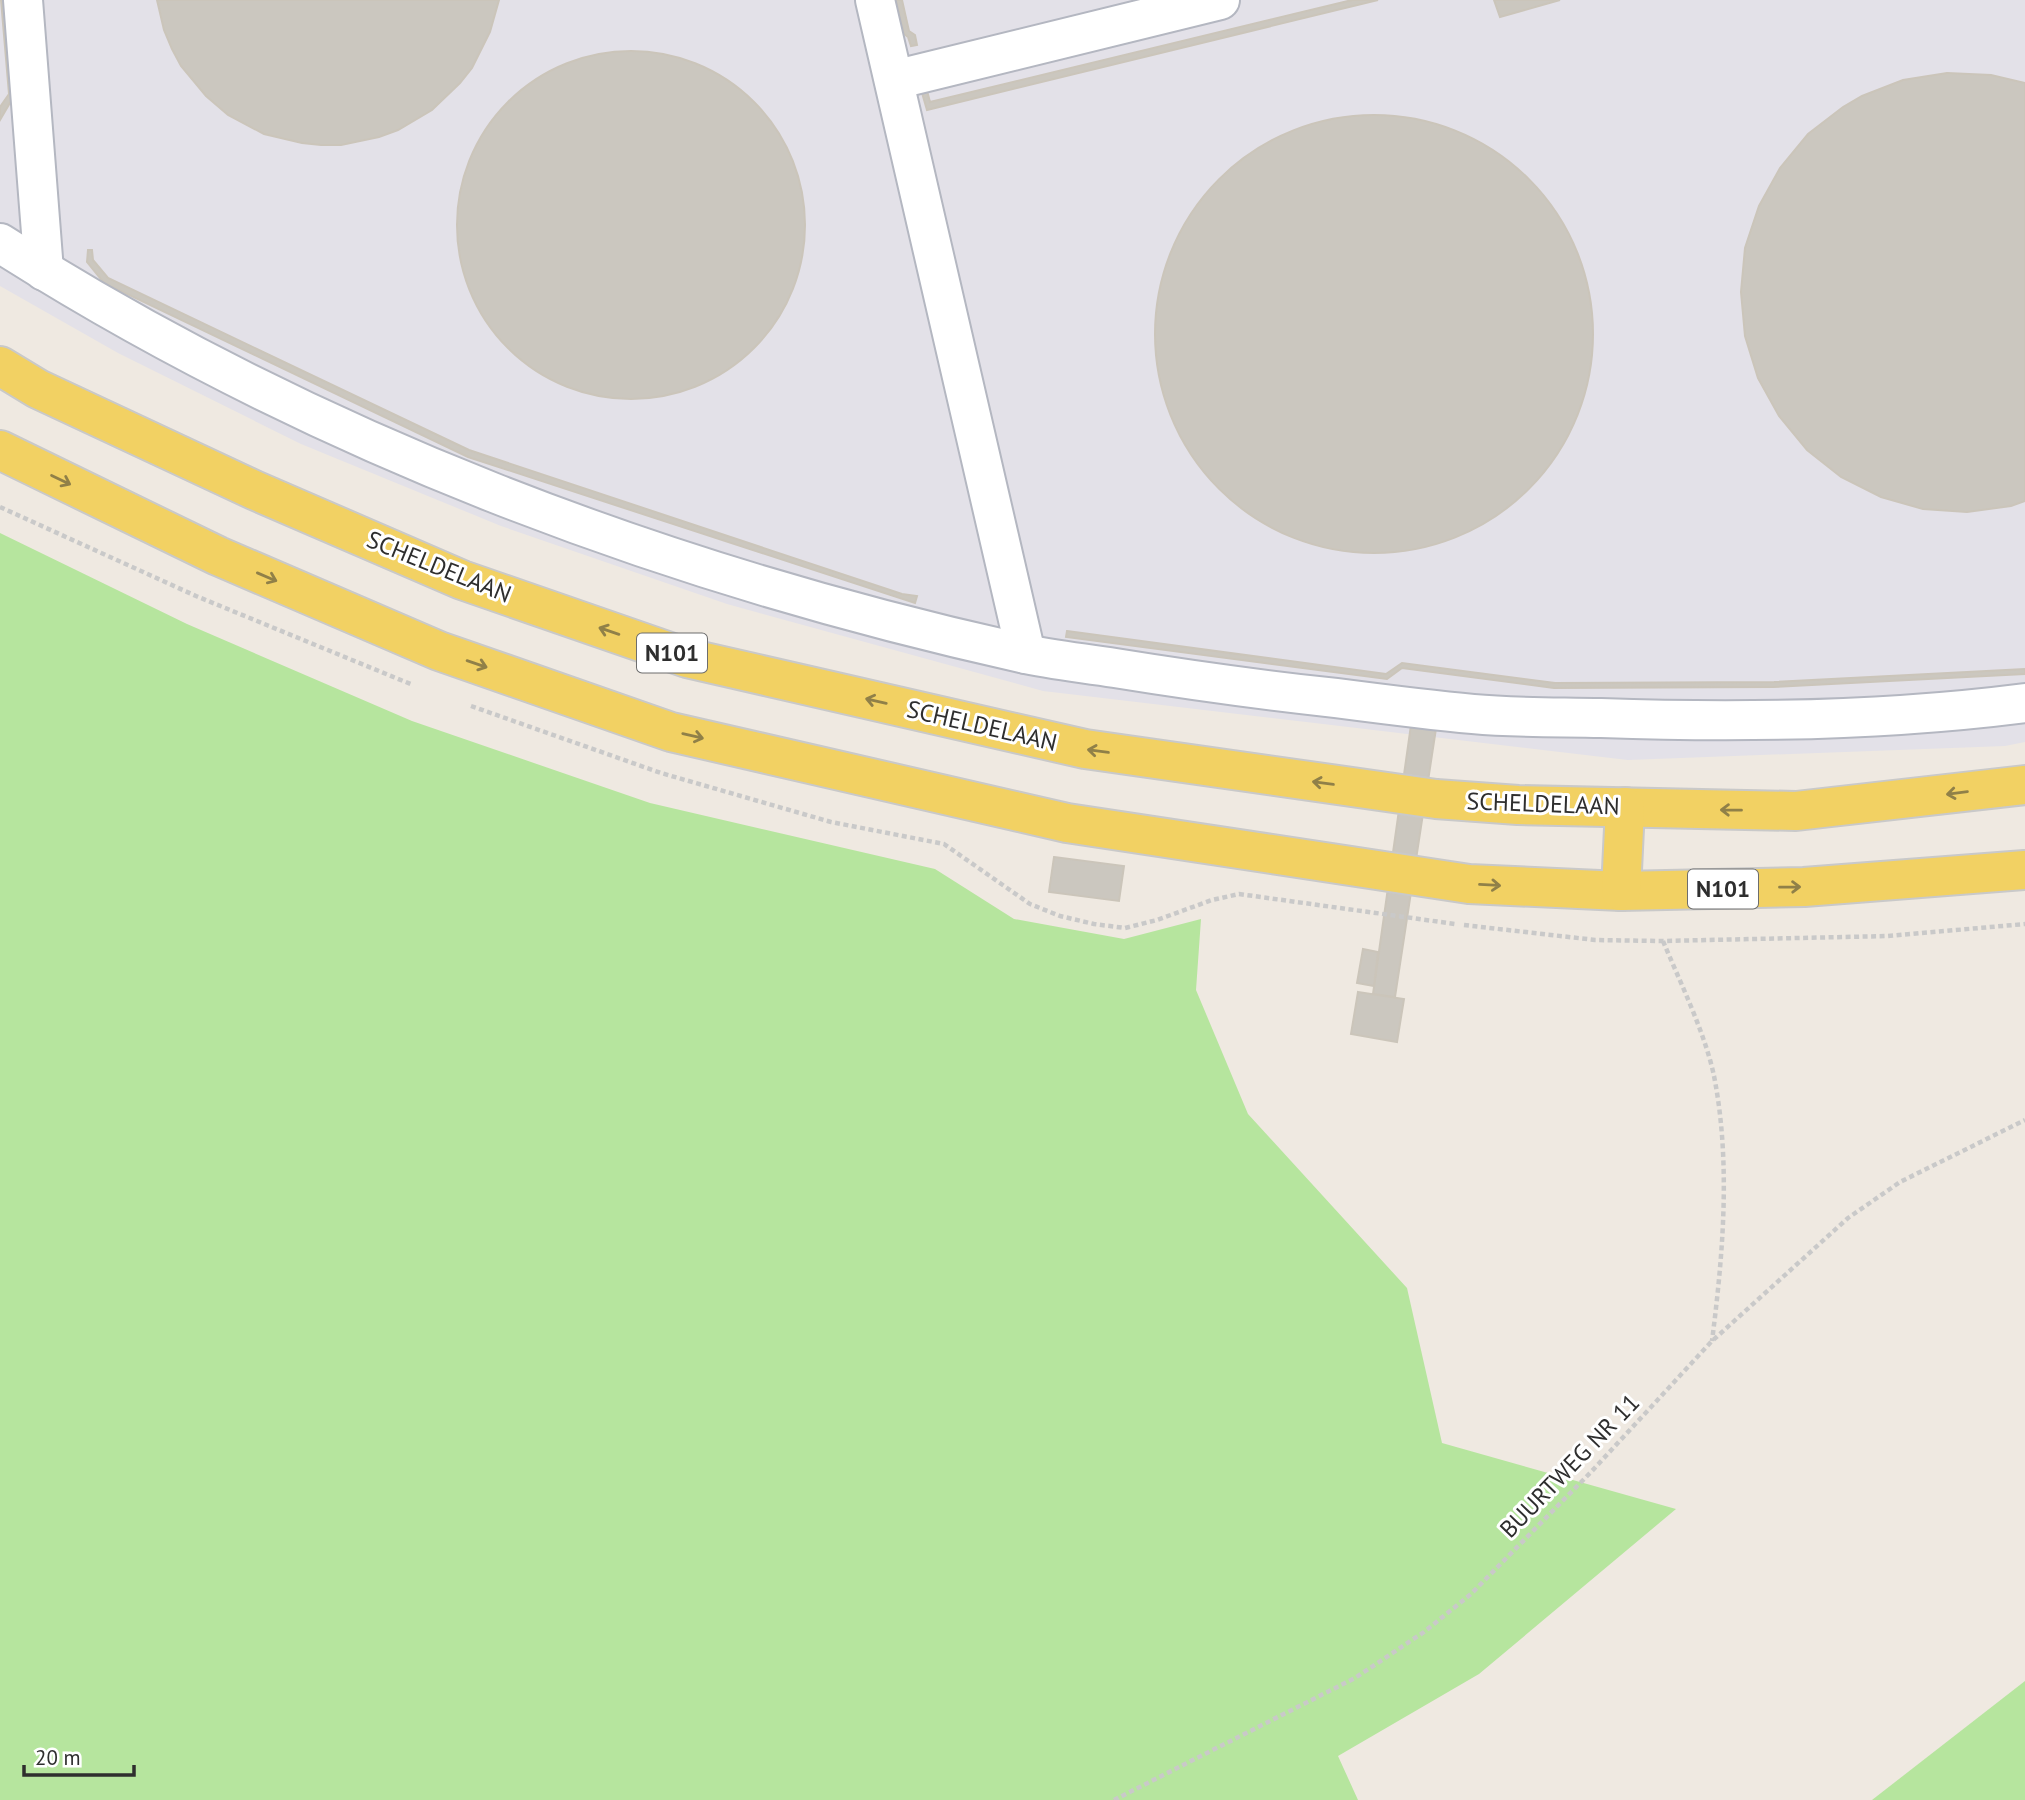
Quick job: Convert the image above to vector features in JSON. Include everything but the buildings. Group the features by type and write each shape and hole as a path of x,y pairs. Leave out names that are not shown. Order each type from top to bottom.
{"main road":[{"name":"SCHELDELAAN","path":"0,366 38,390 218,473 462,580 687,658 1085,749 1436,799 1518,805 1796,811 2025,785"},
{"name":"N101","path":"0,450 218,556 439,651 671,732 1067,823 1469,884 1621,891 1804,887 2025,870"},
{"path":"1621,891 1625,807"}],"lane":[{"path":"23,0 44,271"},
{"path":"876,0 1026,654"},
{"path":"894,80 1220,0"},
{"path":"0,243 44,271 224,371 392,452 706,569 856,613 1026,654 1223,685 1476,715 1712,722 1952,712 2025,703"}],"path":[{"path":"1663,941 1714,1073 1720,1115 1723,1172 1721,1268 1711,1342"},
{"name":"BUURTWEG NR 11","path":"1114,1800 1355,1678 1424,1632 1481,1584 1591,1472 1711,1342 1848,1218 1900,1182 2025,1120"}],"shaded area":[{"path":"0,0 2025,0 2025,742 2005,746 1628,760 1043,691 727,604 501,526 301,444 118,353 0,286"}],"green space":[{"path":"0,533 187,624 412,721 650,803 935,869 1014,919 1124,939 1201,919 1196,990 1248,1114 1407,1288 1442,1443 1676,1509 1479,1674 1338,1756 1358,1800 0,1800"},
{"path":"2025,1681 2025,1800 1872,1800"}]}
